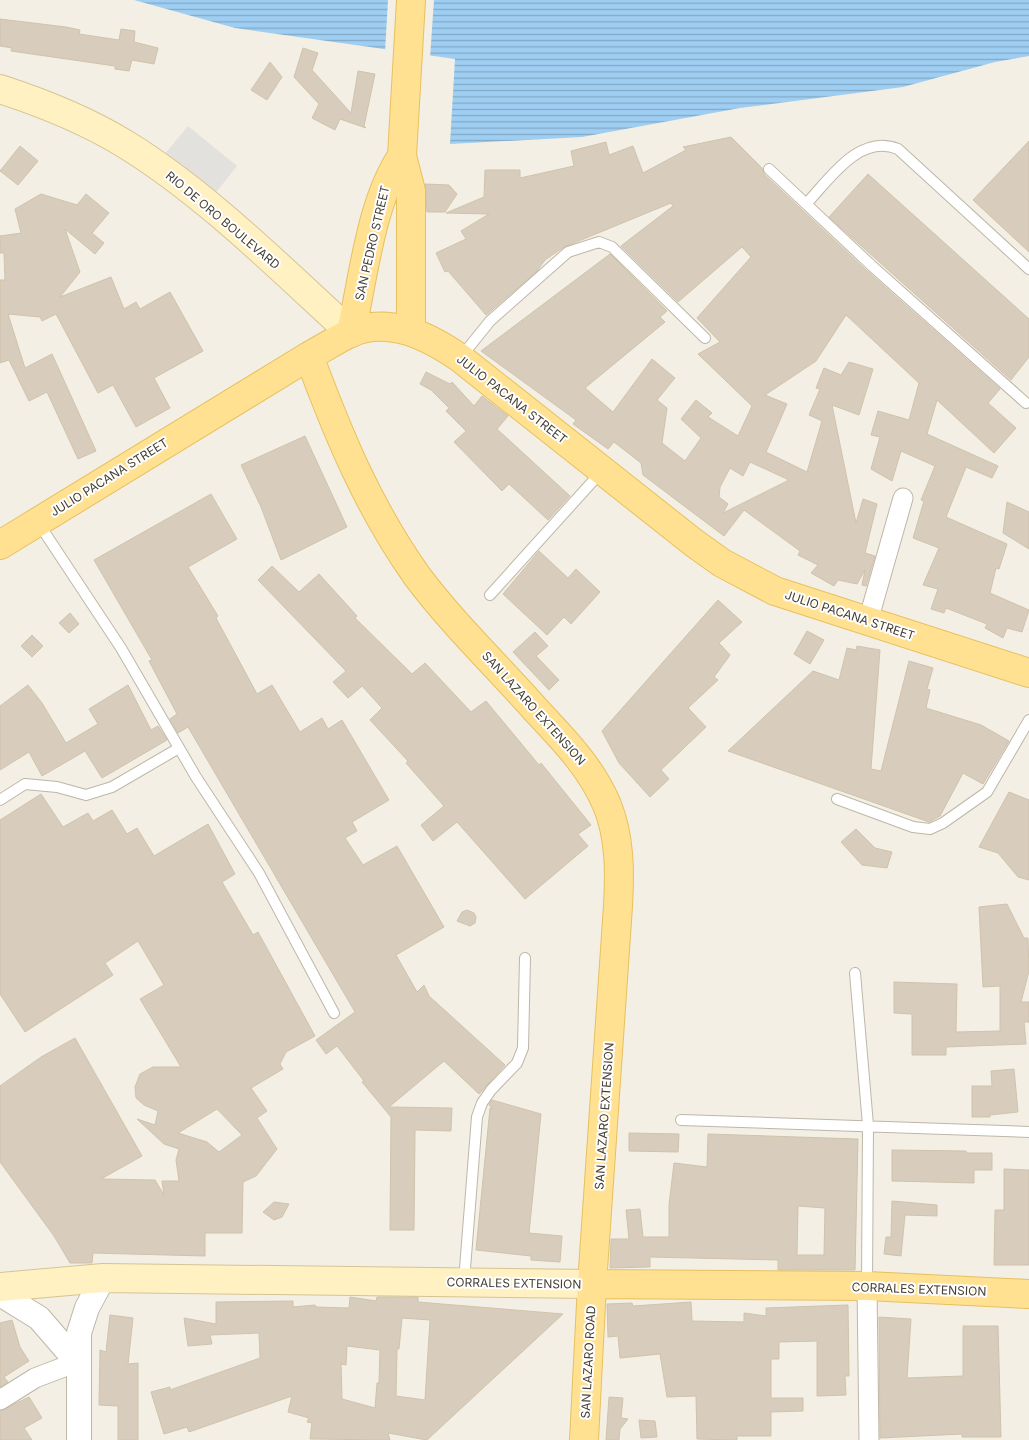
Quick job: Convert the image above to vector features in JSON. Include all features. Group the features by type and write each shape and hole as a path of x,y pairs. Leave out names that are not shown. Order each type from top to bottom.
{"main road":[{"name":"SAN PEDRO STREET","path":"410,0 402,151 411,191 411,332"},
{"name":"RIO DE ORO BOULEVARD","path":"0,89 76,118 124,143 167,173 206,204 351,333"},
{"name":"SAN PEDRO STREET","path":"351,333 379,204 388,176 402,151"},
{"name":"JULIO PACANA STREET","path":"0,545 309,356 351,333 380,327 411,332 427,337 460,358 694,543 738,573 775,591 1029,673"},
{"name":"SAN LAZARO EXTENSION","path":"309,356 358,477 395,544 446,611 585,765 607,807 618,854 619,879 592,1284"},
{"name":"CORRALES EXTENSION","path":"0,1287 103,1278 867,1286 1029,1294"},
{"name":"SAN LAZARO ROAD","path":"584,1440 592,1284"}],"street":[{"path":"868,621 903,498"},
{"path":"79,1440 77,1362 82,1323 103,1278"},
{"path":"867,1286 868,1440"},
{"path":"0,1294 39,1318 77,1362"},
{"path":"0,1400 42,1375 77,1362"}],"lane":[{"path":"806,204 854,154 874,146 887,144 898,149 1029,269"},
{"path":"769,169 1028,401"},
{"path":"460,358 490,320 568,252 599,242 612,247 705,338"},
{"path":"490,595 603,470"},
{"path":"38,522 121,648 179,748 259,873 334,1013"},
{"path":"837,800 913,827 930,829 943,823 987,792 1029,720"},
{"path":"0,800 25,784 57,787 86,795 112,787 179,748"},
{"path":"464,1282 477,1117 482,1103 491,1090 517,1063 522,1048 526,958"},
{"path":"855,973 868,1125 867,1286"},
{"path":"681,1120 1029,1132"}],"shaded area":[{"path":"188,126 237,166 214,195 164,155"}],"water":[{"path":"134,0 1029,0 1029,56 995,62 903,87 740,108 582,137 450,144 455,59 235,28"}],"pier":[{"path":"388,0 434,0 430,58 385,52"}],"building":[{"path":"0,19 66,27 80,30 79,34 119,40 121,29 135,31 134,42 158,48 154,64 132,60 129,71 115,69 115,66 11,51 12,48 0,46"},
{"path":"303,48 318,53 312,70 351,113 358,71 375,74 364,126 366,128 340,119 335,130 312,118 319,104 294,77"},
{"path":"270,62 282,77 267,100 251,90"},
{"path":"731,137 762,168 764,174 867,271 1000,389 988,403 1016,428 994,453 937,400 927,434 998,466 992,478 966,467 946,517 1007,544 999,569 996,568 990,593 1029,610 1022,632 1007,628 1003,638 985,628 987,624 946,608 944,613 931,609 938,589 923,585 939,548 913,538 924,501 921,500 935,466 901,451 892,481 871,469 880,437 871,435 878,411 909,420 919,383 846,315 816,361 765,395 787,404 766,452 807,472 822,421 809,415 820,389 816,388 824,368 841,375 849,362 873,369 859,415 832,405 856,523 863,499 877,504 865,553 875,556 866,586 862,585 865,570 857,584 838,580 834,586 811,573 818,565 798,555 800,551 744,510 724,536 643,475 641,463 614,442 608,449 573,424 576,420 481,351 610,254 667,311 660,317 665,322 585,388 613,412 652,359 675,378 657,400 667,408 662,443 685,461 701,438 681,419 696,400 712,413 708,417 738,436 752,406 698,354 720,342 697,318 751,257 742,247 678,302 621,246 673,206 671,203 564,247 545,260 537,271 486,315 448,271 445,272 436,253 466,239 461,231 489,214 446,213 484,197 485,170 520,170 520,178 574,166 571,151 606,142 609,155 633,146 643,173 686,150 683,147","holes":["750,462 789,480 723,513 728,504 719,497 720,487 730,468 743,476"]},
{"path":"1029,141 1029,252 973,200"},
{"path":"20,146 38,161 18,185 0,171"},
{"path":"868,174 1029,319 1029,357 1011,380 829,217"},
{"path":"425,184 449,185 457,194 445,212 427,212"},
{"path":"41,194 77,205 86,194 109,213 92,233 104,243 95,254 65,229 80,272 60,297 111,277 124,309 136,302 140,309 170,292 203,351 154,378 170,408 136,427 113,385 98,393 56,314 42,321 40,317 8,314 25,368 52,354 96,451 78,459 47,392 29,401 9,360 0,363 0,280 5,280 4,253 0,253 0,236 21,233 15,209"},
{"path":"426,372 450,384 452,382 474,406 482,396 508,416 497,429 570,496 548,520 509,484 502,491 454,442 466,431 446,411 449,408 431,390 420,384"},
{"path":"305,436 347,527 281,560 261,507 241,465"},
{"path":"211,494 237,539 188,567 218,616 216,618 257,694 272,685 300,732 322,718 328,729 342,720 389,800 352,822 357,831 345,838 363,865 397,846 444,927 396,955 417,992 424,985 429,996 505,1065 479,1094 444,1061 389,1107 452,1108 451,1131 415,1130 414,1230 390,1230 391,1117 362,1082 364,1081 337,1046 326,1054 316,1040 355,1012 188,727 178,733 170,719 177,714 149,661 152,660 94,560"},
{"path":"1007,502 1029,512 1029,549 1003,533"},
{"path":"539,551 568,578 576,569 600,592 571,624 564,617 547,635 503,594"},
{"path":"272,566 299,592 319,574 357,616 355,618 412,674 425,663 471,712 486,701 539,765 541,763 591,825 578,834 588,846 525,899 457,822 433,841 421,825 444,806 406,763 408,761 370,720 382,708 362,686 348,698 333,682 346,671 258,580"},
{"path":"718,600 742,622 719,643 730,655 714,677 718,680 688,708 706,727 661,770 669,779 650,797 619,763 602,731"},
{"path":"70,613 79,624 69,633 59,623"},
{"path":"807,631 824,640 810,664 794,654"},
{"path":"535,632 548,646 536,656 559,680 549,690 513,652"},
{"path":"32,635 43,646 32,657 21,646"},
{"path":"857,646 880,650 871,769 881,771 909,661 933,668 927,689 930,690 926,708 981,725 1009,741 983,784 963,773 940,816 929,822 728,751 813,671 839,680 847,648 856,650"},
{"path":"28,685 42,703 66,743 98,724 89,709 128,685 151,730 158,726 167,740 102,778 85,751 42,776 29,752 0,770 0,706"},
{"path":"1009,792 1029,800 1029,880 1018,877 998,853 979,847"},
{"path":"41,794 63,827 88,813 93,821 112,810 127,834 137,828 154,856 208,824 235,874 222,882 253,935 258,932 315,1036 286,1052 280,1064 283,1069 251,1088 267,1111 257,1118 277,1149 256,1176 243,1182 242,1233 205,1233 205,1256 93,1253 92,1263 70,1263 54,1236 0,1162 0,1086 41,1057 75,1038 142,1156 101,1179 155,1180 164,1195 162,1181 179,1181 176,1160 179,1149 164,1144 137,1119 155,1125 158,1111 144,1105 136,1098 135,1087 140,1074 153,1067 181,1067 140,999 164,985 138,941 105,963 113,975 25,1032 0,994 0,820","holes":["217,1109 242,1135 219,1152 207,1142 178,1133"]},
{"path":"856,829 875,848 892,852 887,868 862,865 841,842"},
{"path":"1007,904 1024,938 1028,938 1029,971 1021,1002 1029,1002 1029,1022 1024,1022 1026,1044 946,1047 946,1055 912,1055 912,1014 894,1013 894,982 957,984 956,1032 1000,1031 1000,986 983,987 979,907"},
{"path":"467,910 474,913 476,917 475,923 470,926 457,921 462,912"},
{"path":"1014,1069 1018,1112 990,1115 990,1117 972,1117 972,1086 992,1086 991,1071"},
{"path":"492,1100 541,1114 529,1233 562,1236 560,1262 531,1260 531,1256 476,1250 490,1108 493,1109 489,1105"},
{"path":"629,1133 679,1134 678,1152 629,1151"},
{"path":"708,1134 858,1139 855,1270 778,1270 778,1260 650,1257 650,1267 610,1268 611,1239 629,1239 626,1210 640,1209 643,1237 669,1237 669,1205 674,1163 707,1167","holes":["798,1206 825,1208 824,1255 797,1255"]},
{"path":"892,1150 992,1153 992,1170 974,1170 974,1183 892,1181"},
{"path":"1004,1169 1029,1170 1029,1265 994,1265 995,1210 1004,1210"},
{"path":"892,1201 937,1205 937,1216 905,1215 901,1256 884,1254 886,1237 891,1237"},
{"path":"274,1202 289,1204 282,1217 274,1220 263,1212"},
{"path":"350,1297 376,1301 377,1297 418,1297 418,1302 563,1314 427,1440 388,1433 390,1440 310,1439 312,1423 307,1422 309,1418 288,1412 292,1396 189,1432 187,1427 164,1434 151,1392 170,1387 170,1390 260,1358 259,1333 210,1335 212,1344 188,1346 184,1318 216,1324 216,1302 293,1301 293,1307 315,1305 316,1307 349,1308","holes":["402,1318 430,1320 425,1400 396,1396 397,1349 399,1349","347,1346 380,1350 379,1383 377,1383 375,1408 342,1399 341,1364 346,1365"]},
{"path":"691,1302 692,1321 744,1322 744,1313 766,1316 766,1308 848,1305 849,1376 845,1376 846,1395 817,1396 817,1341 779,1342 779,1359 771,1359 771,1398 803,1398 803,1411 771,1412 771,1436 737,1436 737,1440 697,1439 696,1396 667,1397 660,1354 620,1358 618,1336 608,1337 607,1304 632,1303 633,1306"},
{"path":"110,1315 133,1318 128,1364 138,1363 138,1440 118,1440 118,1406 99,1405 100,1350 106,1352"},
{"path":"879,1317 911,1319 907,1378 963,1376 963,1326 998,1326 1001,1437 962,1437 962,1434 880,1438"},
{"path":"12,1320 20,1347 29,1361 4,1377 8,1382 0,1387 0,1323"},
{"path":"29,1397 42,1418 24,1428 32,1440 0,1440 0,1411"},
{"path":"609,1397 623,1398 621,1418 628,1419 620,1429 619,1440 606,1440"},
{"path":"639,1420 655,1421 657,1437 641,1438"}]}
